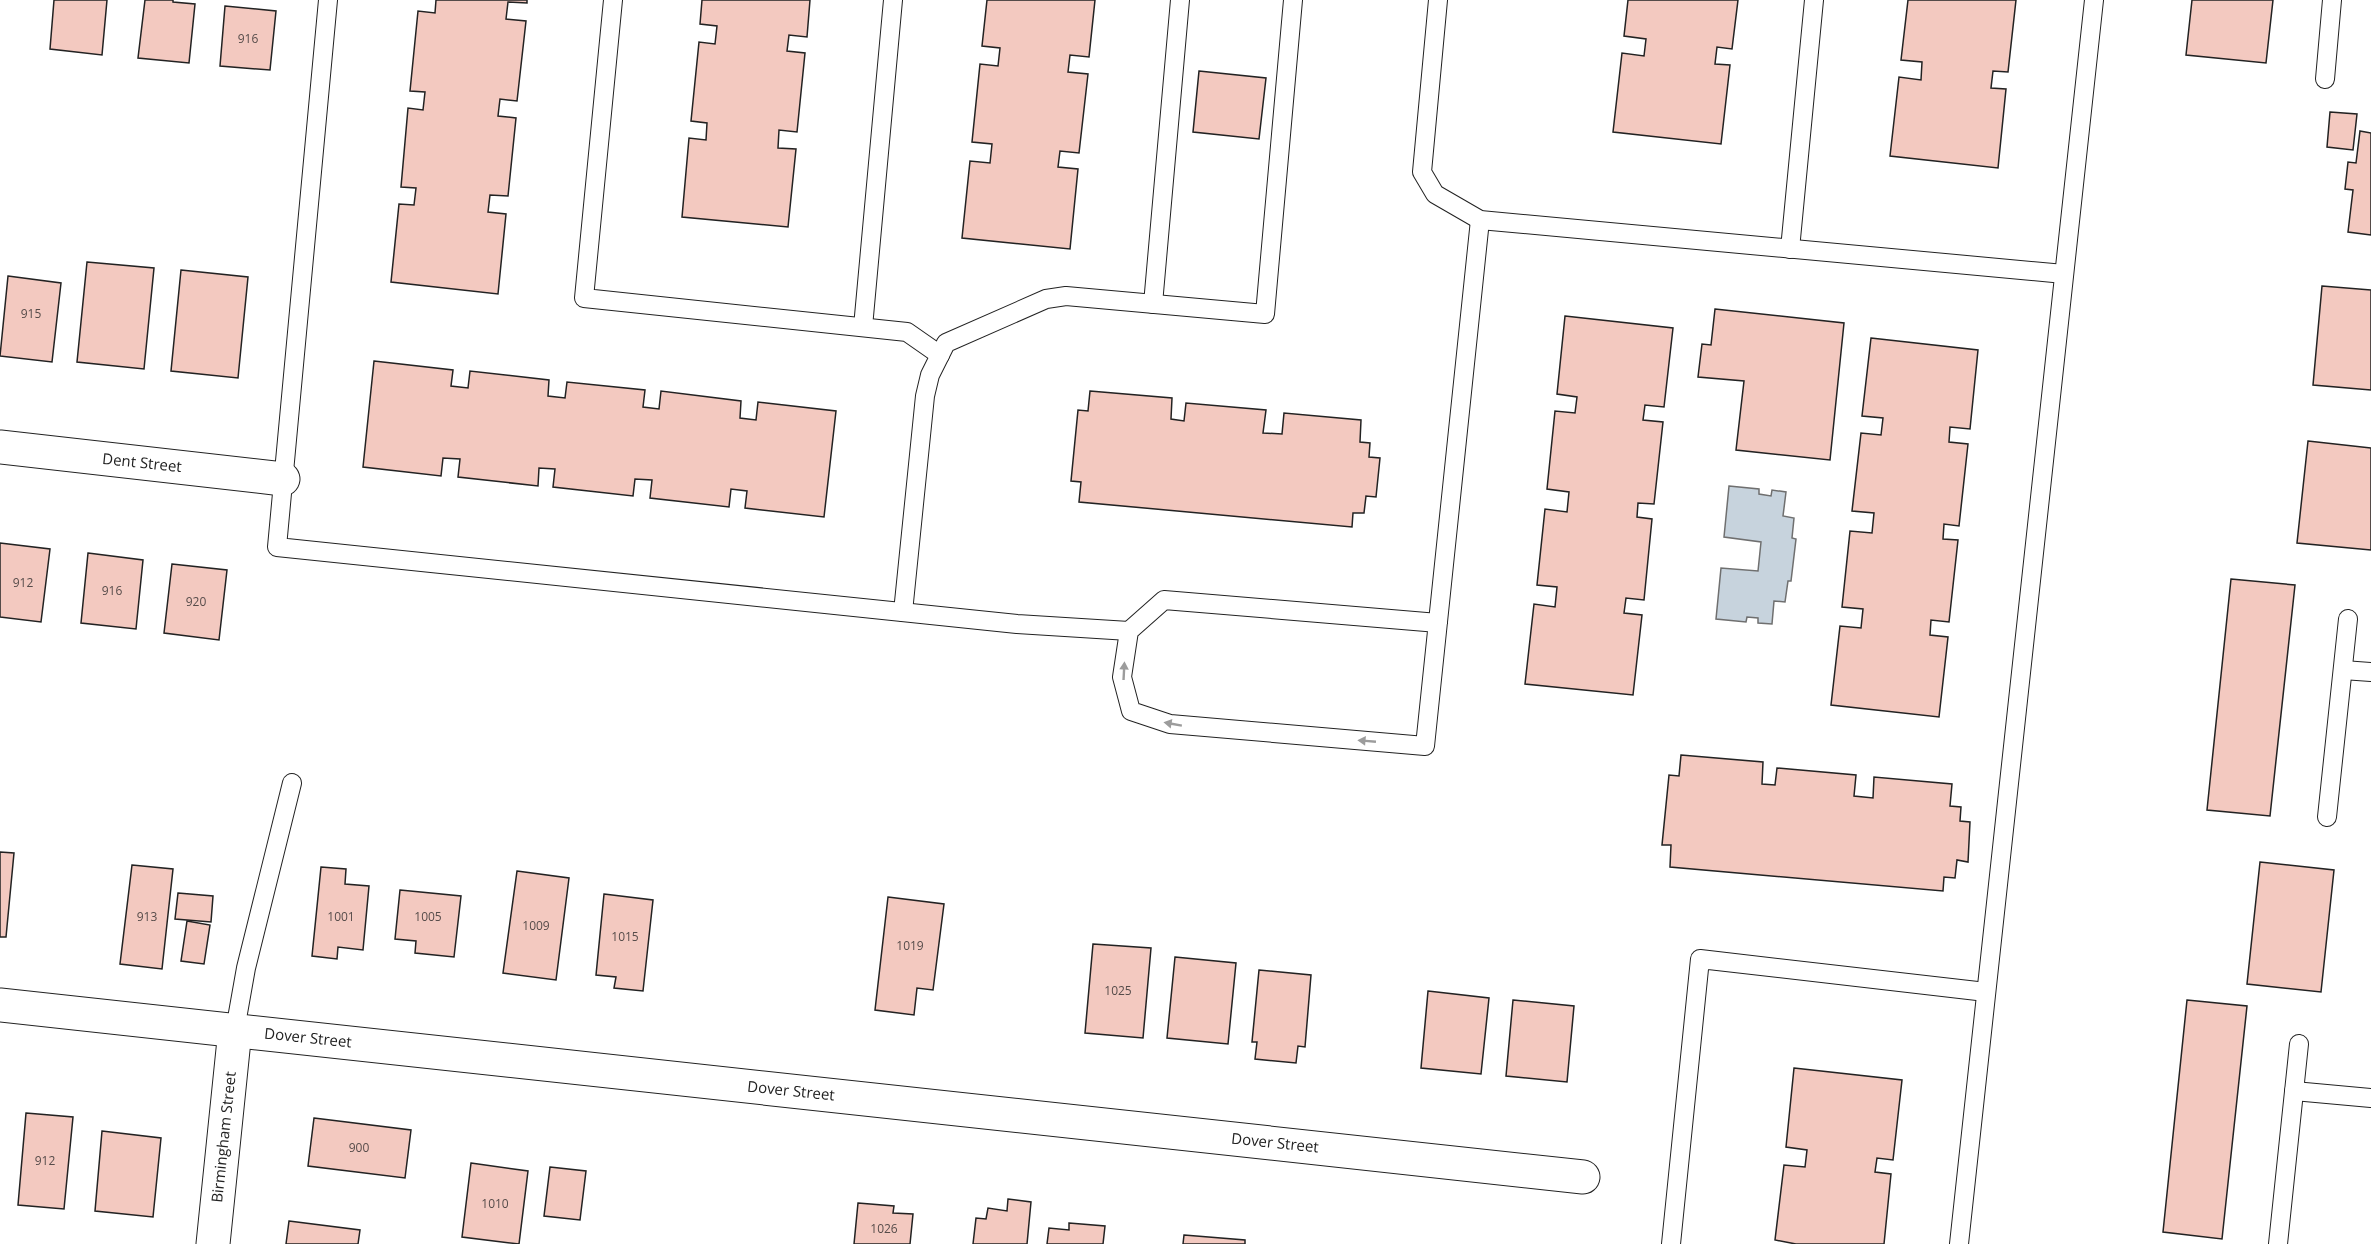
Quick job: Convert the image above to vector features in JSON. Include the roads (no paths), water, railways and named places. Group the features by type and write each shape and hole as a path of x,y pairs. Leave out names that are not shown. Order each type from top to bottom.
{"street":[{"name":"Dent Street","path":"0,447 283,479"},
{"name":"Dover Street","path":"0,1005 1583,1177"},
{"name":"Birmingham Street","path":"213,1244 235,1030"}],"lane":[{"path":"328,0 277,547 1017,624 1129,631"},
{"path":"613,0 585,298 907,332 940,355"},
{"path":"863,327 893,0"},
{"path":"1153,304 1180,0"},
{"path":"903,612 925,396 930,375 946,344 1046,299 1066,296 1265,314 1293,0"},
{"path":"1438,0 1422,172 1435,194 1480,220 2064,274"},
{"path":"1790,249 1814,0"},
{"path":"1959,1244 2094,0"},
{"path":"2325,79 2332,0"},
{"path":"1438,624 1164,600 1129,631 1122,677 1131,711 1170,724 1425,746 1438,624 1480,220"},
{"path":"2327,817 2348,619"},
{"path":"2343,670 2371,672"},
{"path":"235,1030 246,968 292,783"},
{"path":"1671,1244 1700,960 1986,992"},
{"path":"2278,1244 2299,1044"},
{"path":"2294,1091 2371,1098"}]}
